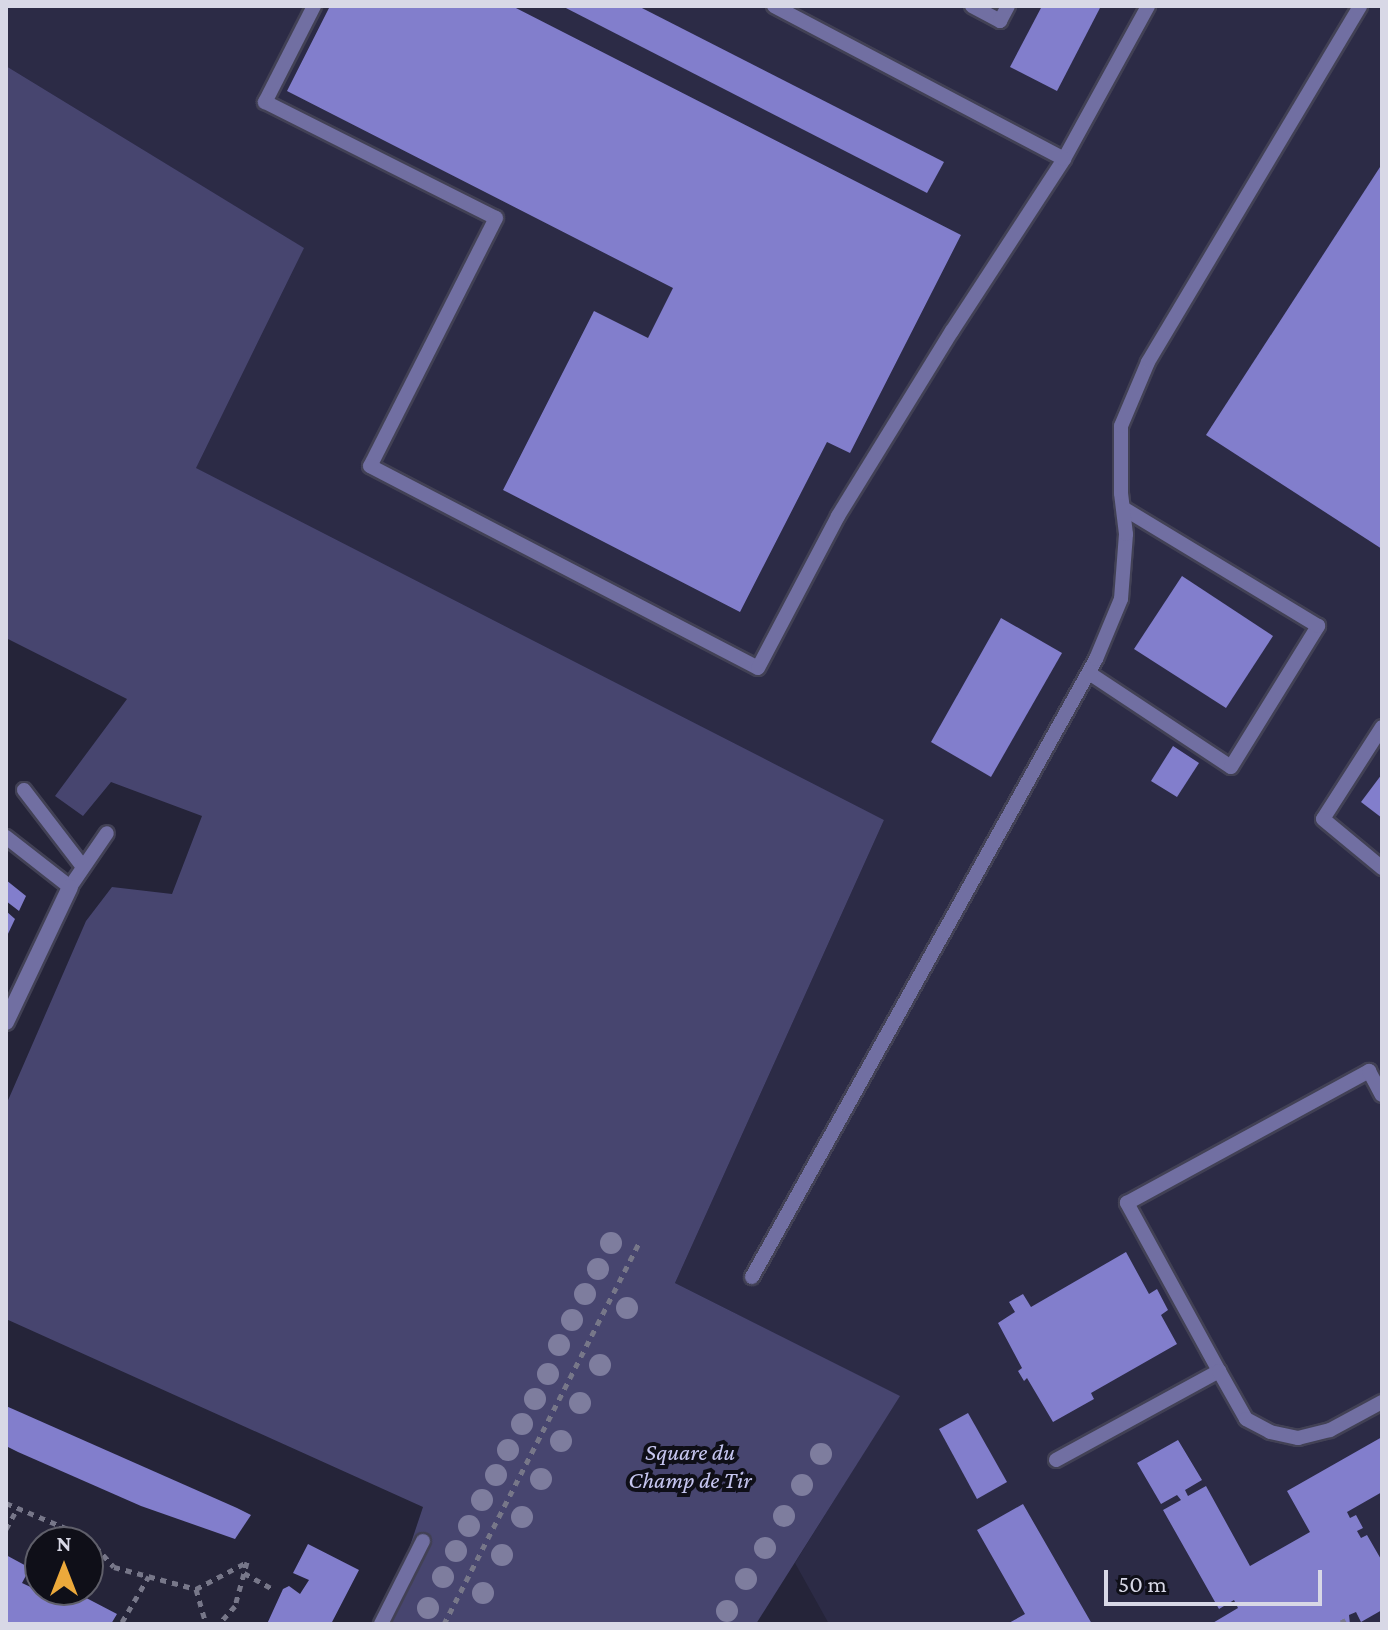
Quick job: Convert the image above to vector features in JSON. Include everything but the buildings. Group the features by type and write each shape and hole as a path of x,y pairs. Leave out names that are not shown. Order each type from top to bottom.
{"street":[{"path":"6,1022 70,887"}],"lane":[{"path":"314,6 265,102 496,218 370,466 758,668 846,503 952,331 1064,159 1148,6"},
{"path":"774,6 1064,159"},
{"path":"972,6 1000,21 1008,6"},
{"path":"752,1277 1089,673 1121,599 1126,534 1121,426 1148,362 1360,6"},
{"path":"1089,673 1231,767 1318,626 1123,508"},
{"path":"1382,727 1323,819 1382,868"},
{"path":"24,790 83,867"},
{"path":"6,837 70,887 107,833"},
{"path":"1382,1095 1369,1071 1127,1203 1246,1419 1270,1432 1298,1438 1330,1430 1382,1402"},
{"path":"1056,1460 1219,1371"},
{"path":"381,1624 423,1541"}],"path":[{"path":"444,1624 639,1243"},
{"path":"6,1503 62,1526"},
{"path":"6,1529 17,1509"},
{"path":"104,1556 114,1567 196,1589 247,1562 235,1606 219,1624"},
{"path":"244,1573 275,1590"},
{"path":"122,1622 149,1576"},
{"path":"196,1589 206,1624"}],"shaded area":[{"path":"6,6 1382,6 1382,1624 829,1624 795,1563 899,1396 675,1283 884,820 735,748 195,468 303,248 6,66"}],"green space":[{"name":"Square du Champ de Tir","path":"6,66 304,248 196,468 884,820 675,1283 900,1396 756,1624 384,1624 423,1507 6,1319 6,1105 86,921 112,887 172,894 202,816 111,782 83,816 55,796 127,699 6,638"}]}
